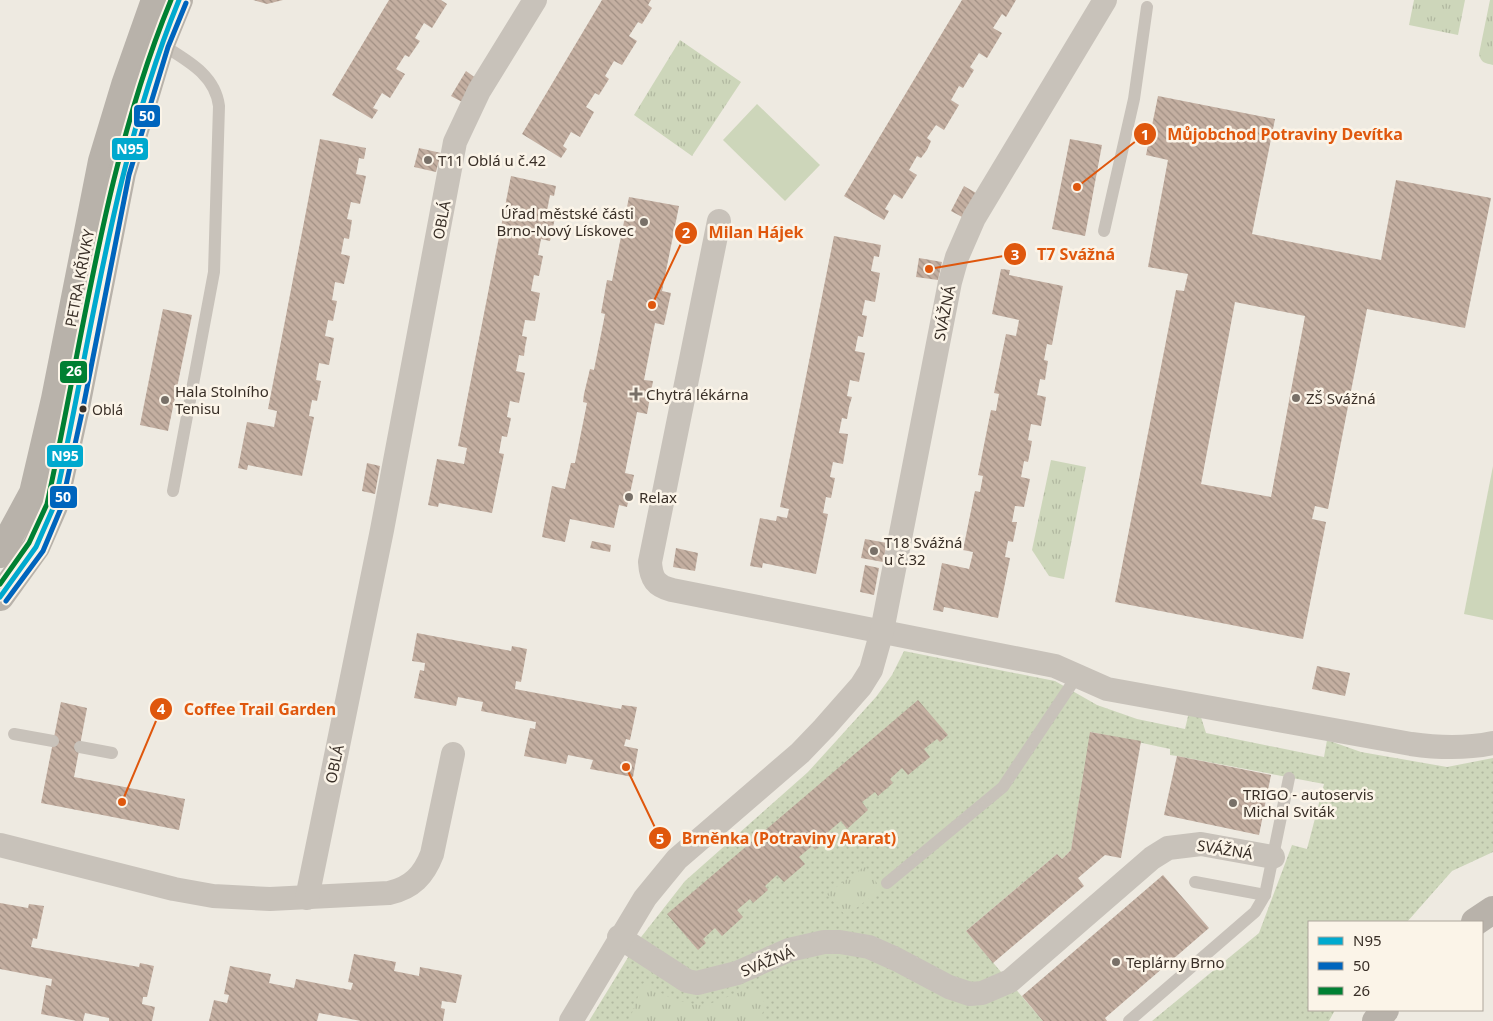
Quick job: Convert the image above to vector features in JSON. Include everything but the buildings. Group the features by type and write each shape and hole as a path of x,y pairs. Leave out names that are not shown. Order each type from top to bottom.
{"street":[{"name":"PETRA KŘIVKY","path":"0,554 33,493 55,399 102,161 125,85 155,0"},
{"name":"PETRA KŘIVKY","path":"0,597 36,547 54,506 78,398 122,173 161,44 179,0"},
{"name":"OBLÁ","path":"307,898 351,685 455,142 479,91 535,0"},
{"name":"SVÁŽNÁ","path":"1105,0 974,218 957,257 948,292 882,631 871,670 861,686 800,753 676,859 645,898 620,937 687,981 707,982 736,973 789,950 824,942 840,942 869,947 885,953 960,991 982,993 1010,981 1152,858 1168,848 1202,844 1273,858"},
{"path":"719,221 650,562 654,582 672,590 1054,666 1107,689 1411,744 1444,748 1467,748 1493,743"},
{"path":"0,845 194,893 270,899 389,893 400,890 418,880 432,854 453,754"},
{"path":"1476,921 1493,910"},
{"path":"571,1021 620,937"},
{"path":"1376,1021 1384,1011"}],"lane":[{"path":"1104,231 1134,99 1147,7"},
{"path":"161,44 208,78 215,88 219,106 214,272 173,491"},
{"path":"887,884 1003,786 1077,676"},
{"path":"14,734 53,741"},
{"path":"80,747 112,753"},
{"path":"1129,1021 1255,912 1266,895 1289,778"},
{"path":"1194,882 1266,895"}],"green space":[{"path":"1414,0 1465,0 1458,35 1409,25"},
{"path":"1490,0 1493,0 1493,65 1482,61 1479,54"},
{"path":"680,40 741,82 692,156 634,115"},
{"path":"757,104 820,165 785,201 723,140"},
{"path":"1051,460 1086,467 1064,579 1049,576 1032,550"},
{"path":"1493,466 1493,620 1464,614"},
{"path":"904,651 1055,681 1097,705 1137,719 1185,729 1189,712 1200,714 1206,733 1324,757 1327,740 1361,752 1447,767 1493,758 1493,852 1452,871 1408,921 1308,921 1308,1011 1334,1011 1329,1021 1152,1021 1259,933 1292,845 1307,849 1324,784 1170,755 1170,749 1091,732 1071,850 1062,859 1057,854 966,931 1043,1021 589,1021 638,941 685,881 808,772 876,697 892,675"},
{"path":"865,866 881,889 846,916 827,894"},
{"path":"643,983 674,1000 704,1006 753,987 766,1005 759,1021 629,1021"}],"transit line":[{"name":"26","path":"0,584 29,543 47,504 98,249 113,185 129,122 148,61 171,0"},
{"name":"N95","path":"0,597 36,547 54,506 120,186 156,61 179,0"},
{"name":"50","path":"6,601 43,551 61,508 83,408 129,175 168,47 186,3"}],"place":[{"name":"T11 Oblá u č.42","path":"428,160"},
{"name":"Můjobchod Potraviny Devítka","path":"1077,187"},
{"name":"Úřad městské části Brno-Nový Lískovec","path":"644,222"},
{"name":"T7 Svážná","path":"929,269"},
{"name":"Milan Hájek","path":"652,305"},
{"name":"Chytrá lékárna","path":"636,394"},
{"name":"ZŠ Svážná","path":"1296,398"},
{"name":"Hala Stolního Tenisu","path":"165,400"},
{"name":"Oblá","path":"83,409"},
{"name":"Relax","path":"629,497"},
{"name":"T18 Svážná u č.32","path":"874,551"},
{"name":"Brněnka (Potraviny Ararat)","path":"626,767"},
{"name":"Coffee Trail Garden","path":"122,802"},
{"name":"TRIGO - autoservis Michal Sviták","path":"1233,803"},
{"name":"Teplárny Brno","path":"1116,962"}]}
